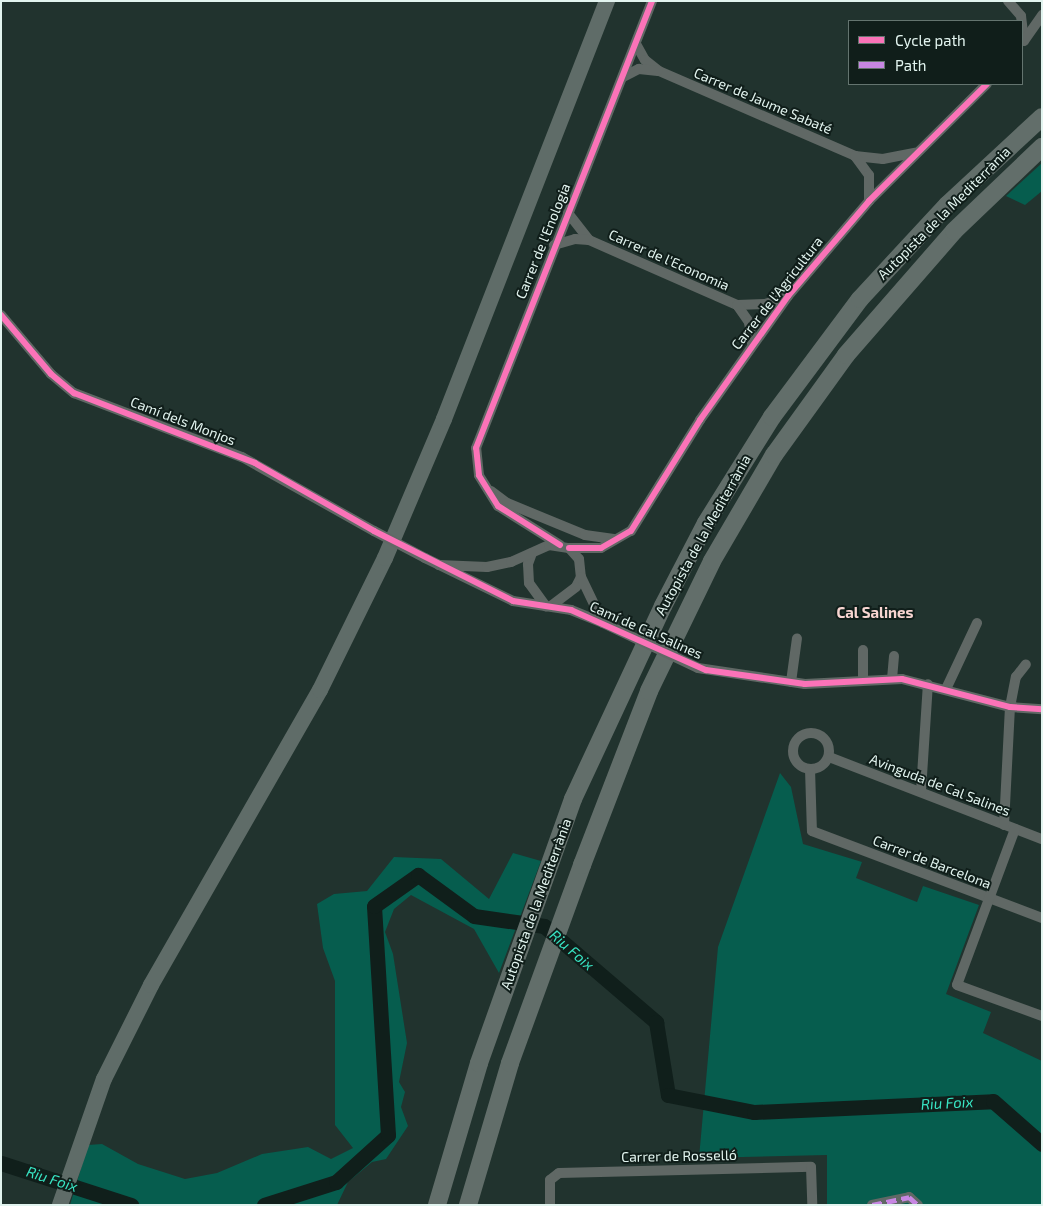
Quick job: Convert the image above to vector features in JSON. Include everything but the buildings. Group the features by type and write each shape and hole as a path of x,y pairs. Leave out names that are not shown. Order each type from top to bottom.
{"highway":[{"path":"60,1205 104,1079 151,986 267,787 355,624 444,419 607,1"},
{"path":"1005,149 1042,110"},
{"name":"Autopista de la Mediterrània","path":"437,1205 479,1063 573,799 641,650 694,546 749,451 808,366 860,299 916,236 1005,149 1042,117"},
{"name":"Autopista de la Mediterrània","path":"468,1205 510,1063 568,906 649,691 697,590 752,490 821,388 897,293 954,231 1042,147"}],"street":[{"name":"Carrer de l'Enologia","path":"565,546 498,506 476,464 476,448 554,245 652,1"},
{"path":"1008,1 1021,16 1021,20"},
{"path":"1023,43 1042,16"},
{"name":"Carrer de Jaume Sabaté","path":"636,44 645,60 659,71 855,156 883,159 916,153"},
{"name":"Carrer de Jaume Sabaté","path":"623,77 639,69 659,71"},
{"name":"Carrer de l'Agricultura","path":"565,546 601,548 631,531 644,513 700,420 752,343 788,296 869,201 986,85"},
{"path":"855,156 869,175 869,201"},
{"name":"Carrer de l'Economia","path":"568,213 589,240"},
{"name":"Carrer de l'Economia","path":"554,245 575,239 589,240 737,306 765,304 788,296"},
{"name":"Carrer de l'Economia","path":"737,306 749,322 752,343"},
{"name":"Camí dels Monjos","path":"1,315 51,374 74,393 248,460 374,531"},
{"path":"489,490 507,503 585,535 614,539"},
{"name":"Camí de Cal Salines","path":"374,531 513,601 571,610 698,668 791,682 892,679 946,688 1010,707 1042,709"},
{"path":"439,565 487,567 511,562 549,545 565,546 579,559 581,578 603,623"},
{"path":"532,553 528,564 529,583 548,606 576,587 581,578"},
{"path":"946,688 977,623"},
{"path":"791,682 797,638"},
{"path":"863,650 863,680"},
{"path":"892,679 894,656"},
{"path":"1004,825 1010,707 1016,677 1026,664"},
{"path":"921,791 928,684"},
{"path":"817,734 823,738 830,750 829,757 818,768 810,769 796,762 793,754 794,746 803,735 817,734"},
{"name":"Avinguda de Cal Salines","path":"829,757 1042,839"},
{"name":"Carrer de Barcelona","path":"810,769 812,831 1042,918"},
{"path":"1015,829 957,985 1042,1016"},
{"name":"Carrer de Rosselló","path":"550,1205 550,1180 559,1173 812,1167 812,1205"},
{"path":"872,1205 909,1197 918,1205"}],"green space":[{"path":"1042,163 1042,191 1025,205 1006,196"},
{"path":"780,773 791,787 803,844 862,862 856,878 917,902 923,886 979,905 946,994 991,1012 983,1033 1042,1061 1042,1205 827,1205 827,1155 699,1158 718,947"},
{"path":"513,853 541,861 499,973 474,929 411,895 394,909 385,932 393,954 407,1043 399,1082 405,1092 401,1107 408,1126 386,1159 372,1162 348,1182 337,1205 70,1205 88,1145 102,1144 138,1164 185,1179 217,1173 262,1154 308,1147 331,1159 353,1148 335,1125 335,981 323,948 317,904 334,894 367,891 394,857 441,859 489,899"}],"waterway":[{"name":"Riu Foix","path":"264,1205 336,1182 388,1135 374,906 418,875 474,916 544,926 656,1022 668,1095 754,1112 993,1101 1042,1144"},
{"name":"Riu Foix","path":"1,1163 131,1205"}],"marked path":[{"path":"872,1205 909,1197 918,1205"}],"cycle path":[{"path":"560,545 498,506 479,475 476,448 652,1"},
{"path":"569,548 601,548 631,531 700,420 788,296 869,201 986,85"},
{"path":"1,315 51,374 74,393 255,463 374,531 513,601 571,610 706,670 805,684 902,679 1010,707 1042,709"}],"district":[{"name":"Cal Salines","path":"875,613"}]}
